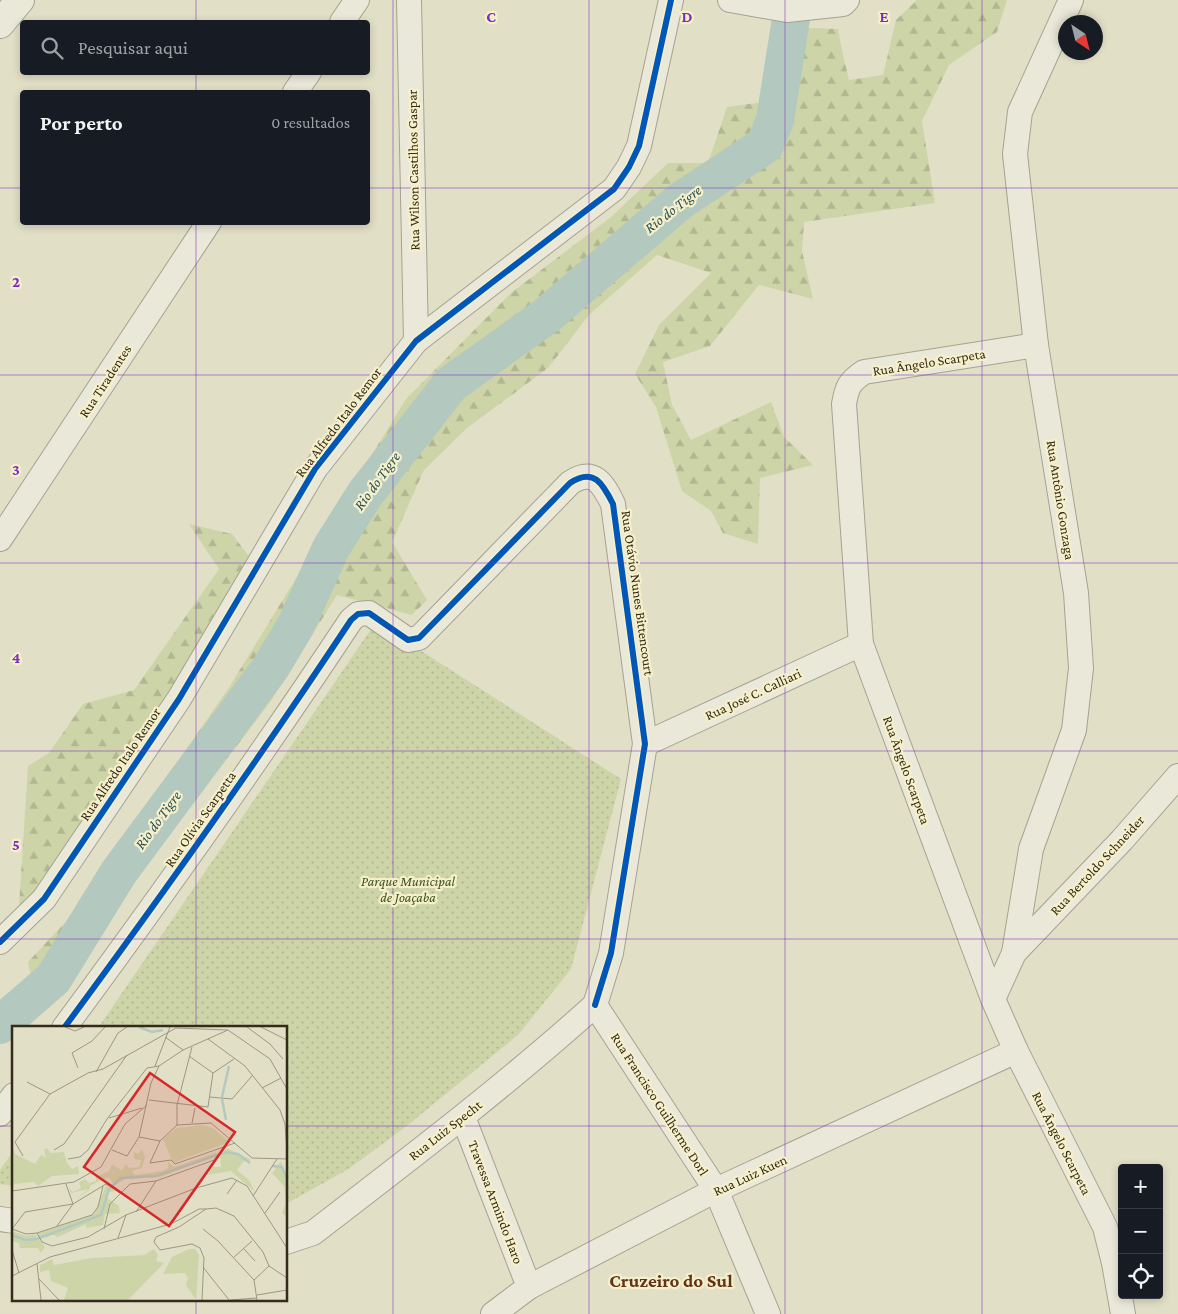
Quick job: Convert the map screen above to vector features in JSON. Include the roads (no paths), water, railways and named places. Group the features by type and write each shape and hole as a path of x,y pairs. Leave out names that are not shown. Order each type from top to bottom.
{"street":[{"path":"0,24 20,0"},
{"path":"343,20 357,0"},
{"name":"Rua Wilson Castilhos Gaspar","path":"409,0 416,341"},
{"name":"Rua Alfredo Italo Remor","path":"0,942 44,899 179,699 315,468 416,341 614,189 629,167 639,146 671,0"},
{"path":"730,0 787,10 845,2"},
{"name":"Rua Antônio Gonzaga","path":"993,999 1014,954 1031,849 1074,730 1081,668 1076,593 1036,345 1016,154 1020,112 1070,0"},
{"path":"296,90 307,75"},
{"name":"Rua Tiradentes","path":"0,539 207,225"},
{"name":"Rua Ângelo Scarpeta","path":"1036,345 864,372 852,380 846,391 844,404 862,644 993,999 1016,1051 1105,1227 1114,1263 1123,1314"},
{"name":"Rua Otávio Nunes Bittencourt","path":"351,620 358,614 369,613 408,640 419,638 570,482 579,477 589,476 599,481 613,504 646,744 611,952 595,1005"},
{"name":"Rua Olívia Scarpetta","path":"65,1026 146,917 298,701 351,620"},
{"name":"Rua José C. Calliari","path":"646,744 862,644"},
{"name":"Rua Bertoldo Schneider","path":"1014,954 1122,840 1178,776"},
{"name":"Rua Luiz Specht","path":"288,1241 313,1233 462,1117 558,1039 595,1005"},
{"name":"Rua Francisco Guilherme Dorl","path":"595,1005 716,1190 768,1314"},
{"name":"Rua Luiz Kuen","path":"493,1314 529,1287 716,1190 1016,1051"},
{"path":"0,1114 12,1098"},
{"name":"Travessa Armindo Haro","path":"462,1117 529,1287"}],"waterway":[{"name":"Rio do Tigre","path":"0,1025 53,979 119,872 271,667 296,625 331,548 365,494 451,384 546,316 680,201 765,145 775,120 794,0"}],"district":[{"name":"Cruzeiro do Sul","path":"671,1280"}],"park label":[{"name":"Parque Municipal de Joaçaba","path":"408,890"}]}
